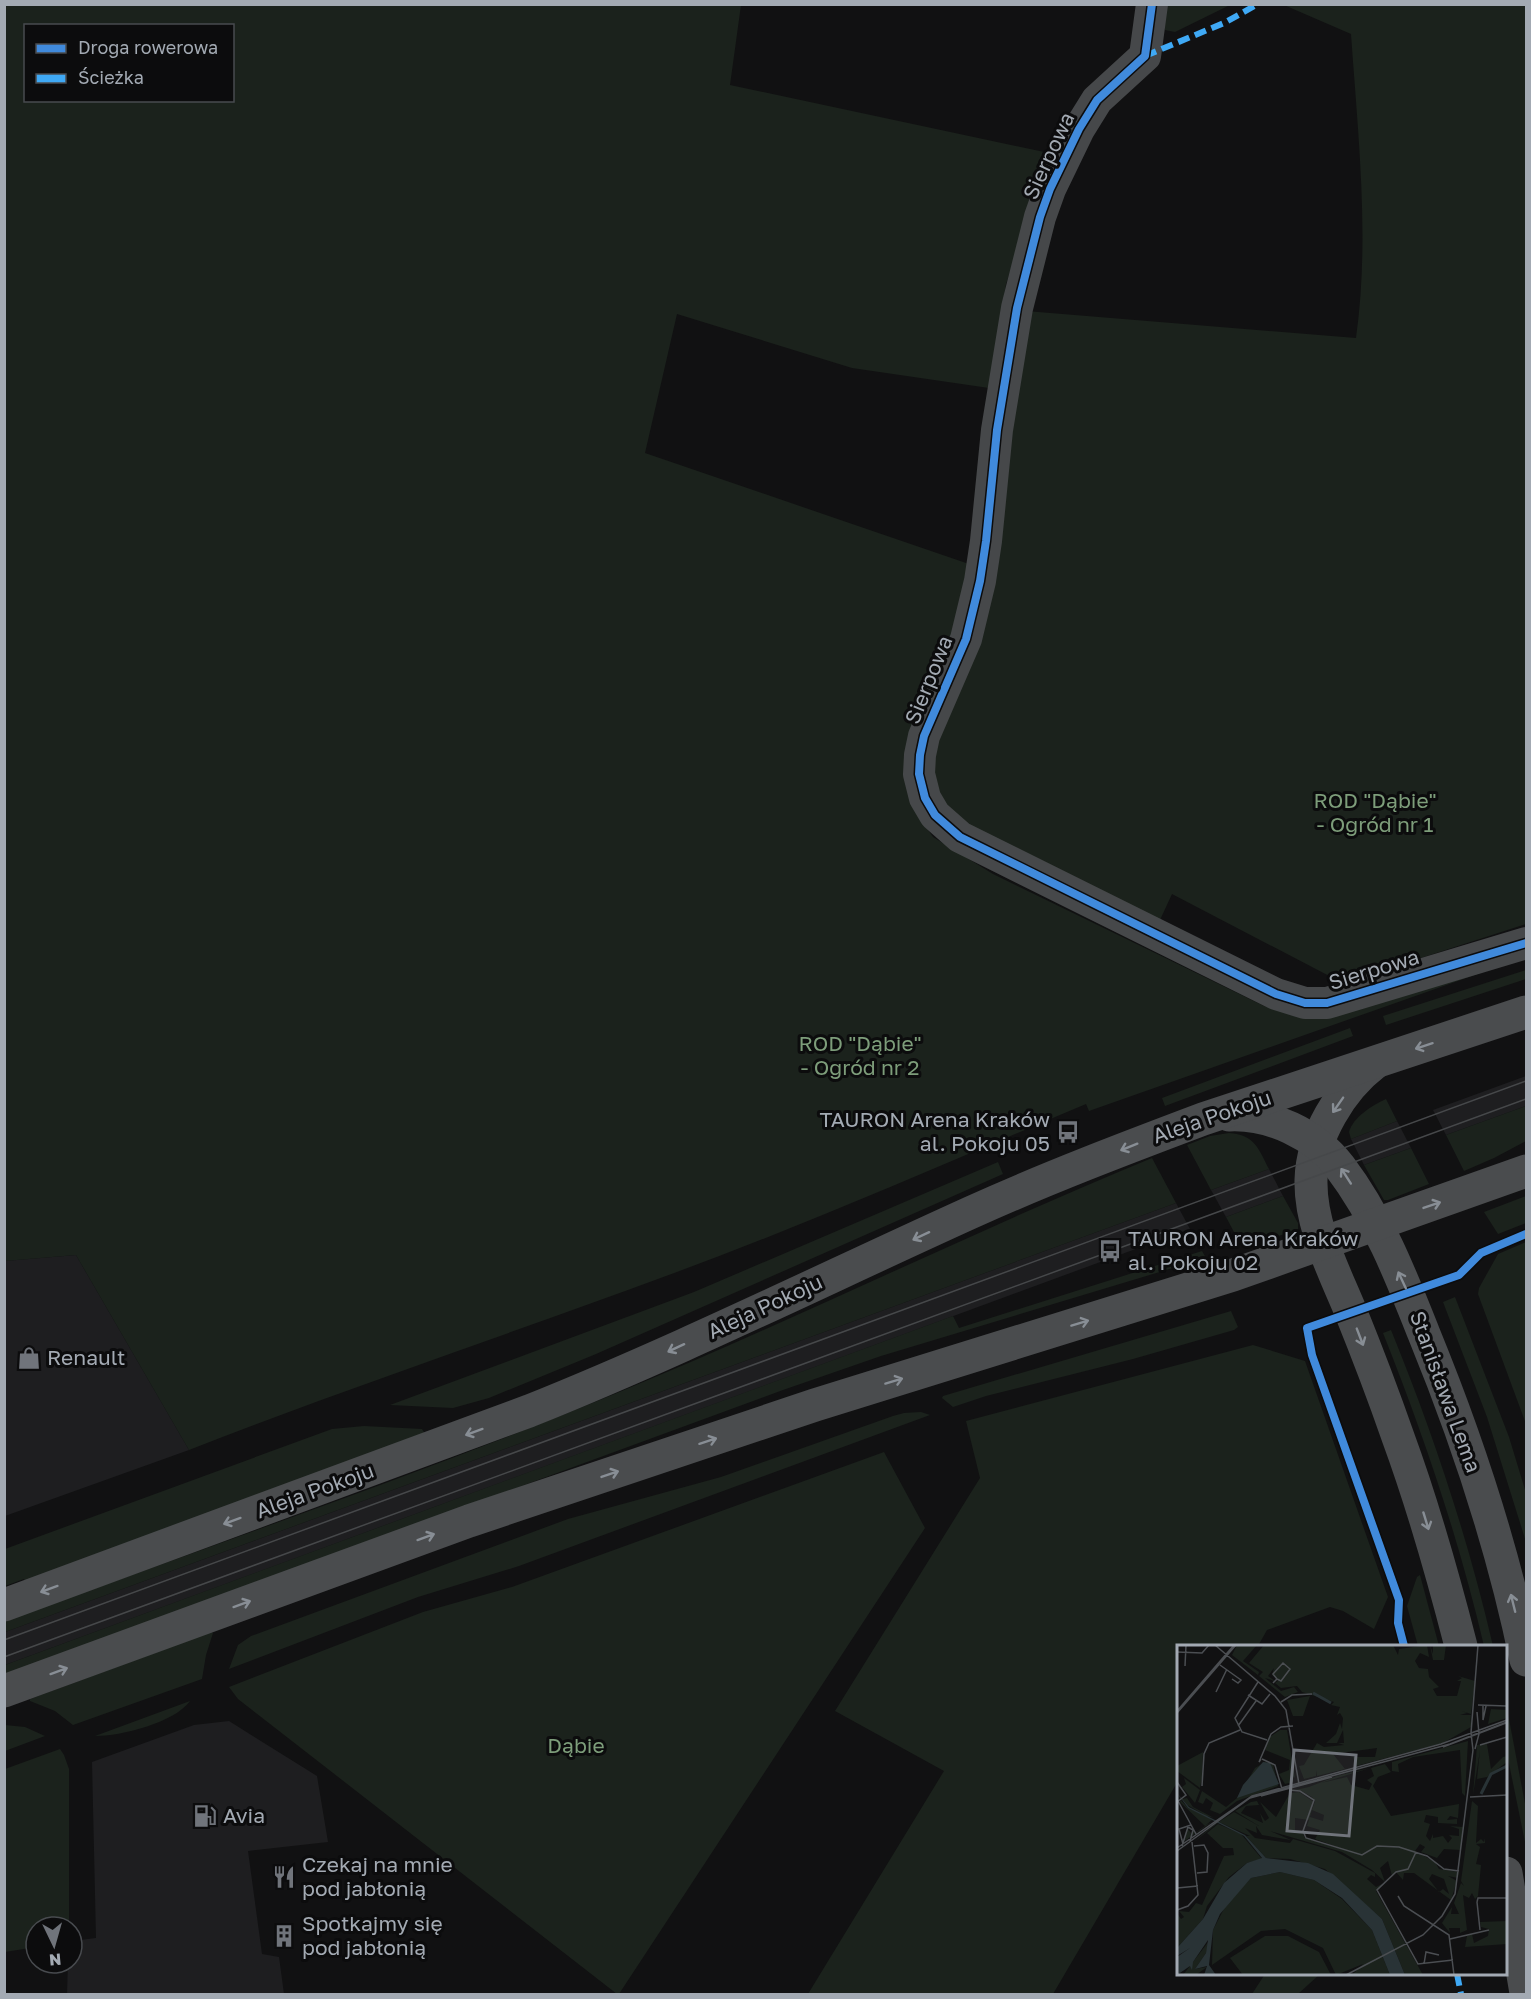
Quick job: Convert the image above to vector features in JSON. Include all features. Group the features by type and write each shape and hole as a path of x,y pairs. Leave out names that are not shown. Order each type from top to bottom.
{"main road":[{"name":"Aleja Pokoju","path":"4,1605 540,1407 604,1381 974,1211 1203,1119 1527,1012"},
{"path":"1377,1061 1356,1081 1336,1108 1317,1145 1311,1178 1311,1194 1323,1244 1408,1466 1460,1645"},
{"name":"Stanisława Lema","path":"1203,1119 1230,1115 1260,1116 1292,1128 1317,1145 1340,1167 1377,1225 1408,1293 1458,1422 1495,1539 1527,1660"},
{"path":"4,1691 501,1510 794,1413 1216,1281 1527,1171"},
{"path":"1507,1878 1527,1993"}],"street":[{"name":"Sierpowa","path":"1152,4 1145,56 1097,100 1062,163 1040,217 1017,308 997,430 980,581 966,639 924,736 920,755 919,774 925,798 935,815 960,837 1276,994 1305,1003 1327,1003 1527,943"}],"shaded area":[{"path":"1526,1076 1526,1106 1446,1135 1433,1110"},
{"path":"1397,1121 1411,1148 1364,1165 1351,1139"},
{"path":"1269,1169 1283,1196 1226,1217 1211,1190"},
{"path":"1176,1203 1190,1229 5,1665 5,1632"},
{"path":"76,1255 189,1450 5,1516 4,1261"},
{"path":"229,1721 317,1776 328,1842 248,1851 262,1954 279,1957 284,1994 67,1994 68,1975 84,1975 84,1940 96,1938 92,1762 194,1725"}],"green space":[{"name":"ROD \"Dąbie\" - Ogród nr 2","path":"5,5 741,5 730,85 1049,153 1006,284 989,388 852,368 677,314 645,453 969,564 959,616 904,777 914,810 933,837 993,874 1264,1006 1297,1013 1526,957 1089,1111 1086,1104 877,1193 719,1256 189,1450 76,1255 5,1261"},
{"path":"1165,5 1230,5 1175,32 1165,30"},
{"name":"ROD \"Dąbie\" - Ogród nr 1","path":"1284,5 1526,5 1526,924 1362,977 1335,979 1172,894 1160,920 968,827 945,807 941,800 935,785 932,764 1026,311 1356,338 1362,263 1362,224 1351,34"},
{"path":"1526,970 1526,979 1386,1025 1383,1016"},
{"path":"1350,1028 1353,1036 1165,1106 1162,1098"},
{"path":"1386,1099 1397,1121 1351,1139 1349,1132 1355,1121 1370,1108"},
{"path":"1526,1106 1526,1141 1464,1171 1446,1135"},
{"path":"1238,1134 1255,1144 1269,1169 1211,1190 1187,1145 1210,1136"},
{"path":"1411,1148 1429,1184 1384,1200 1364,1165"},
{"path":"1152,1158 1176,1203 5,1632 5,1621 388,1482 617,1393"},
{"path":"998,1162 1003,1174 596,1354 489,1398 453,1408 390,1405 694,1292"},
{"path":"1283,1196 1298,1223 1298,1230 1242,1247 1226,1217"},
{"path":"1526,1196 1526,1223 1498,1234 1484,1212"},
{"path":"1526,1242 1526,1424 1478,1294 1498,1254"},
{"path":"1202,1251 1206,1258 881,1356 783,1390 5,1676 5,1665 953,1316 959,1328"},
{"path":"1455,1297 1509,1437 1526,1493 1526,1542 1487,1417 1443,1302"},
{"path":"1231,1311 1238,1327 1234,1330 1133,1359 986,1396 953,1407 942,1398 943,1396"},
{"path":"1391,1330 1421,1408 1448,1486 1493,1645 1484,1645 1440,1488 1383,1333"},
{"path":"1253,1345 1305,1361 1388,1597 1374,1629 1343,1611 1330,1607 1267,1630 1259,1645 1177,1645 1177,1783 1053,1994 808,1994 944,1771 835,1711 980,1478 966,1421"},
{"path":"921,1412 930,1415 519,1566 418,1597 229,1669 238,1645 251,1636 568,1519 721,1477 893,1416"},
{"path":"364,1426 422,1429 425,1434 25,1582 24,1579 5,1586 5,1549 332,1429"},
{"name":"Dąbie","path":"884,1452 925,1528 619,1994 238,1699 229,1687 423,1612 512,1587"},
{"path":"1420,1575 1439,1645 1418,1645 1407,1606 1417,1577"},
{"path":"213,1633 202,1679 73,1725 55,1711 30,1701 30,1699"},
{"path":"190,1701 172,1716 160,1722 119,1734 95,1736"},
{"path":"1507,1708 1526,1809 1526,1847 1507,1754"},
{"path":"5,1725 25,1727 45,1736 5,1751"},
{"path":"60,1749 64,1755 69,1769 69,1915 24,1915 24,1949 5,1952 5,1769"},
{"path":"1264,1975 1319,1975 1298,1994 1252,1994"}],"tram line":[{"path":"4,1640 1526,1081"},
{"path":"4,1657 1526,1099"}],"marked path":[{"path":"1145,56 1224,23 1258,4"},
{"path":"1457,1975 1461,1994"}],"cycle path":[{"path":"1152,4 1145,56 1097,100 1079,129 1050,189 1040,217 1017,308 997,430 980,581 966,639 924,736 920,755 919,774 925,798 935,815 960,837 1276,994 1305,1003 1327,1003 1526,943"},
{"path":"1404,1645 1398,1623 1399,1600 1312,1355 1307,1328 1459,1275 1481,1253 1526,1234"}],"place":[{"name":"TAURON Arena Kraków al. Pokoju 05","path":"1068,1132"},
{"name":"TAURON Arena Kraków al. Pokoju 02","path":"1110,1251"},
{"name":"Renault","path":"29,1358"},
{"name":"Avia","path":"205,1816"},
{"name":"Czekaj na mnie pod jabłonią","path":"284,1877"},
{"name":"Spotkajmy się pod jabłonią","path":"284,1936"}]}
